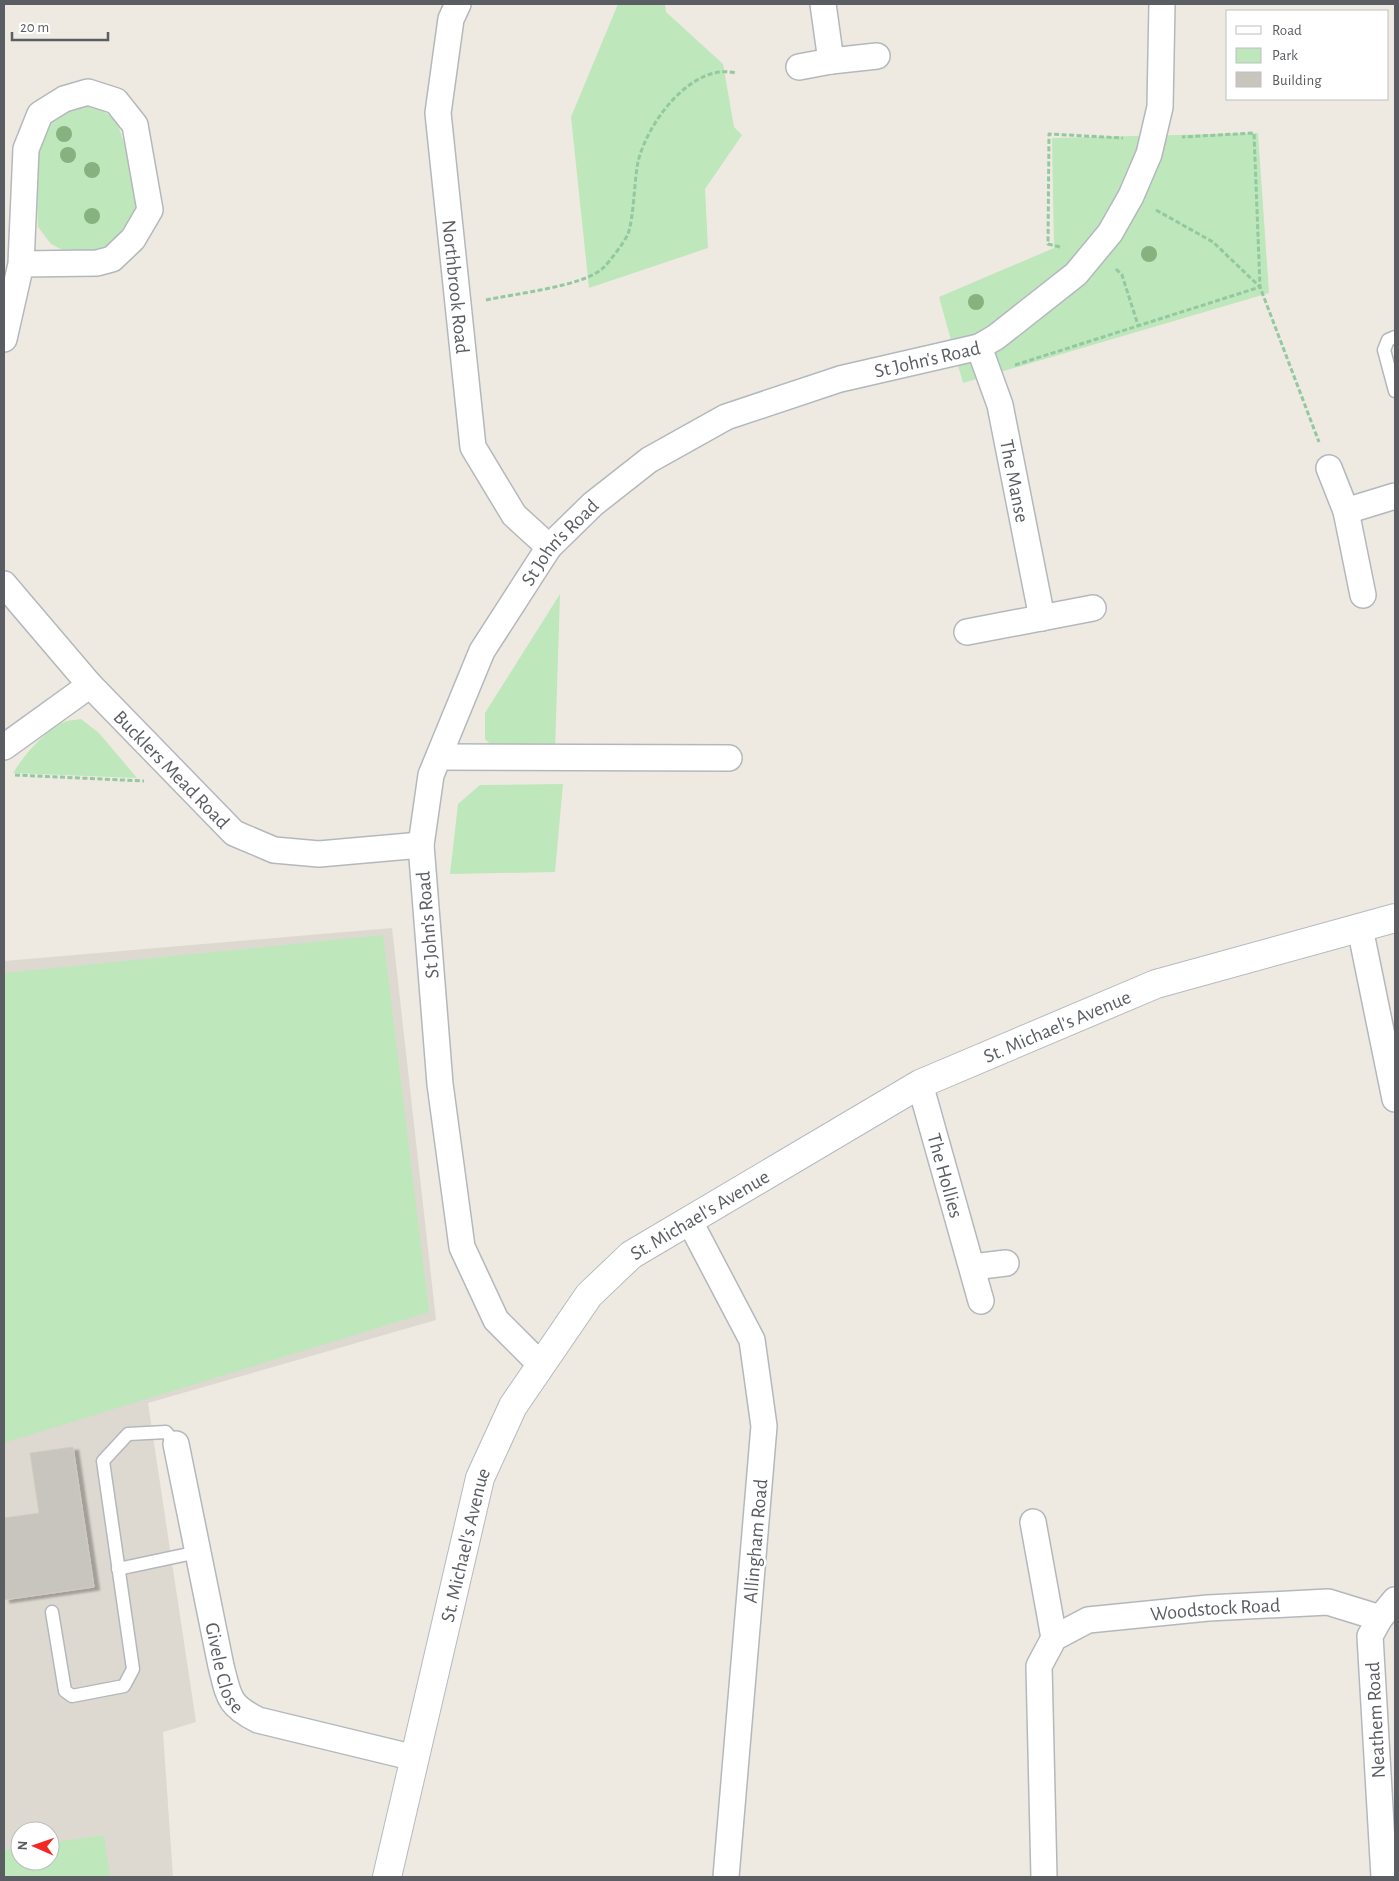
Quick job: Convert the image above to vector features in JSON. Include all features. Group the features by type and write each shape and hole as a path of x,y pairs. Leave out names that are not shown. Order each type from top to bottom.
{"street":[{"name":"Northbrook Road","path":"458,4 451,19 438,113 473,447 514,515 548,546"},
{"path":"823,4 831,61"},
{"name":"St John's Road","path":"540,1364 496,1320 462,1247 443,1119 421,846 431,775 482,651 548,546 593,504 649,460 726,418 840,379 979,347 996,337 1076,274 1110,233 1131,196 1148,154 1160,107 1162,4"},
{"path":"798,66 877,56"},
{"path":"4,339 21,264 26,149 40,114 64,99 88,92 116,100 134,125 150,210 133,239 112,259 97,263 21,264"},
{"name":"The Manse","path":"979,347 1000,405 1042,618"},
{"path":"1329,468 1346,511 1363,596"},
{"path":"1346,511 1395,496"},
{"name":"Bucklers Mead Road","path":"4,584 90,685 234,833 274,850 319,854 421,846"},
{"path":"967,632 1093,608"},
{"path":"4,747 90,685"},
{"path":"439,757 729,758"},
{"name":"St. Michael's Avenue","path":"387,1877 480,1478 513,1406 589,1295 631,1256 920,1084 1156,984 1395,918"},
{"path":"1360,928 1395,1099"},
{"name":"The Hollies","path":"920,1084 981,1301"},
{"name":"Allingham Road","path":"689,1220 752,1340 764,1426 726,1877"},
{"path":"973,1267 1006,1263"},
{"name":"Givele Close","path":"176,1444 221,1666 229,1696 238,1710 258,1720 415,1758"},
{"path":"1033,1522 1054,1638 1039,1666 1044,1877"},
{"name":"Woodstock Road","path":"1054,1638 1088,1620 1208,1608 1328,1602 1387,1609"},
{"name":"Neathem Road","path":"1384,1877 1370,1636 1387,1609"}],"lane":[{"path":"1395,338 1388,340 1384,350 1395,391"},
{"path":"52,1612 65,1691 72,1696 124,1686 133,1669 103,1461 128,1434 166,1432 176,1444"},
{"path":"118,1569 198,1552"}],"path":[{"path":"458,306 588,278 602,268 628,234 639,160 661,112 696,78 724,70 736,73"},
{"path":"1138,325 1122,275 1090,257 1048,244 1049,134 1152,139 1254,133 1260,288 1329,468"},
{"path":"1131,196 1213,242 1260,288"},
{"path":"988,374 1138,325 1260,288"},
{"path":"13,774 187,784"}],"shaded area":[{"path":"392,928 436,1320 148,1403 196,1722 163,1732 173,1877 4,1877 4,961"}],"green space":[{"path":"618,4 665,4 666,12 723,64 734,127 742,135 705,189 708,248 589,288 571,117"},
{"path":"89,103 105,112 117,122 131,164 136,208 125,237 97,252 70,254 51,244 38,227 36,151 45,125 68,108"},
{"path":"1258,133 1269,293 963,383 939,297 1054,248 1052,138"},
{"path":"560,594 555,750 499,753 485,739 485,713"},
{"path":"81,719 99,733 137,778 13,773 29,752 48,733 64,722"},
{"path":"563,784 555,872 450,874 458,804 480,785"},
{"path":"383,935 429,1312 4,1443 4,973"},
{"path":"104,1835 110,1877 4,1877 4,1850 10,1849 10,1871 60,1871 60,1842"}],"building":[{"path":"73,1447 94,1587 4,1600 4,1518 39,1513 30,1453"}]}
